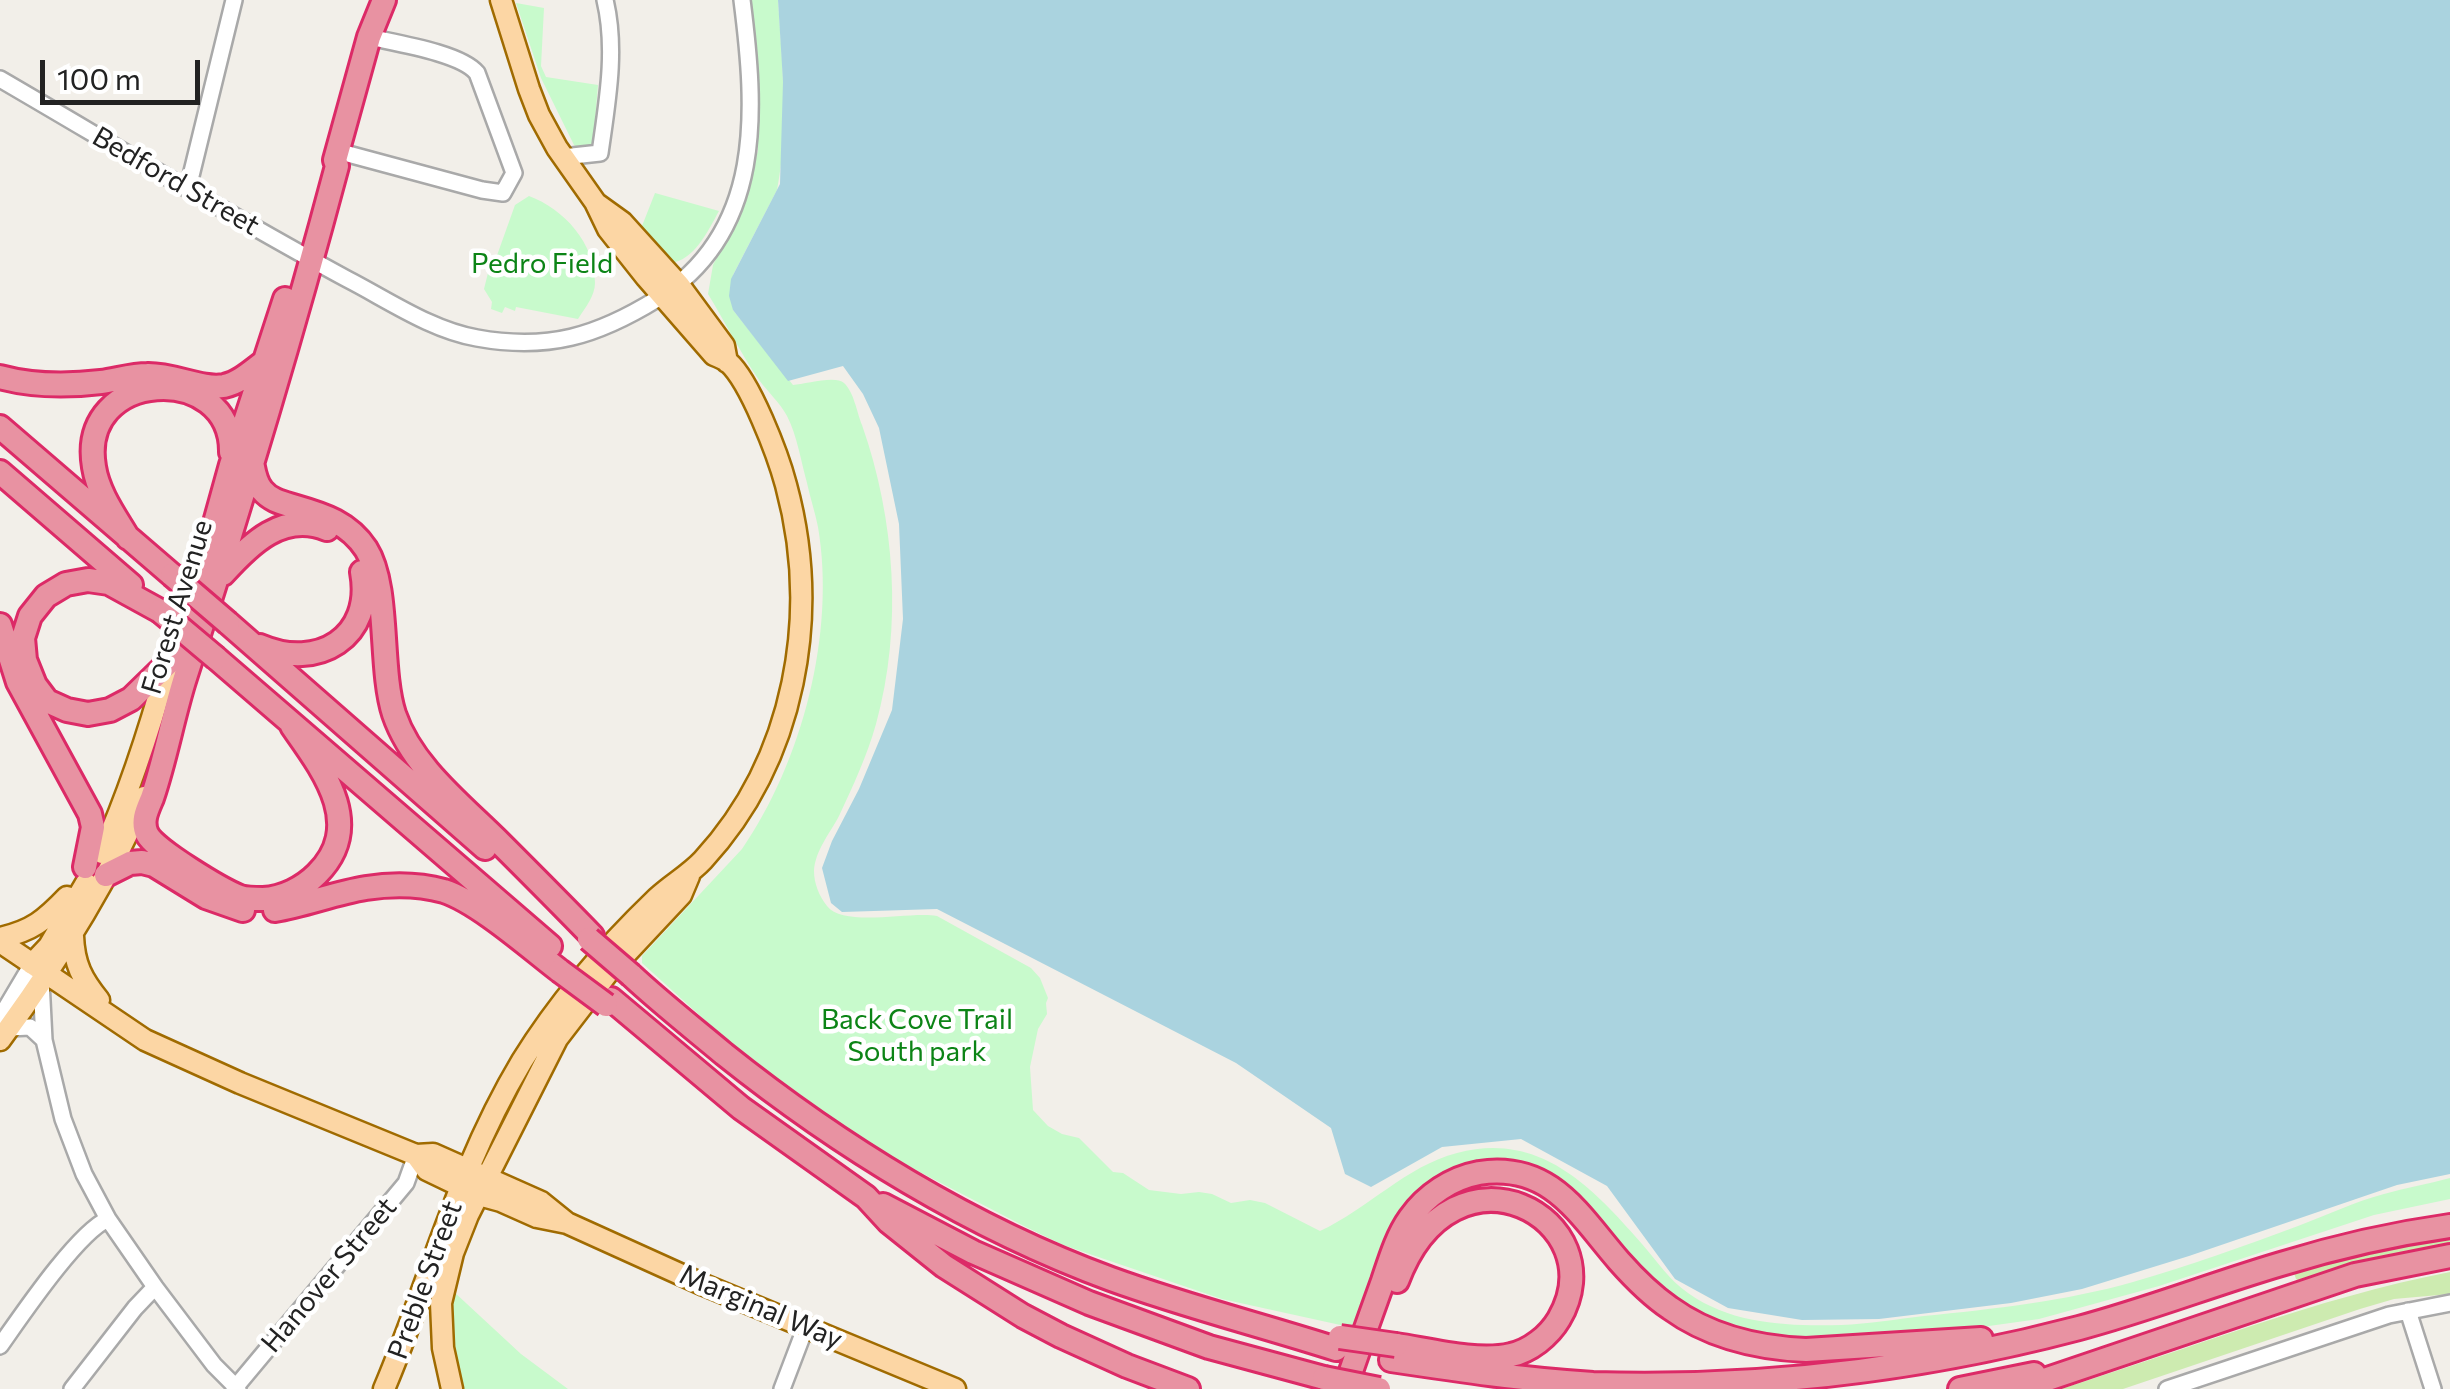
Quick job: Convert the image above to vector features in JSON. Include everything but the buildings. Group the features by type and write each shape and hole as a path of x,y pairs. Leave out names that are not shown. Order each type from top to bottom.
{"highway":[{"name":"Forest Avenue","path":"368,0 364,20 369,37"},
{"name":"Forest Avenue","path":"168,662 241,463 306,256 321,185 336,156 369,37 384,0"},
{"name":"Forest Avenue","path":"171,728 217,580 264,362 306,256"},
{"path":"0,377 57,384 147,375 218,387 238,380 264,362"},
{"path":"128,538 101,491 93,466 97,427 114,404 136,392 176,388 215,408 226,422 241,463 272,499 330,517 352,532 368,552 380,604 386,681 395,719 406,742 435,778 591,937"},
{"path":"0,427 684,1021 787,1102 930,1193 1013,1236 1110,1278 1186,1304 1338,1343 1510,1377 1591,1384 1723,1384 1882,1370 2044,1337 2298,1259 2388,1236 2450,1226"},
{"path":"0,472 564,966 741,1108 866,1197 1088,1304 1210,1347 1334,1384 1379,1389"},
{"path":"217,580 249,546 278,527 300,524 323,527 347,544 362,566 366,590 361,614 349,635 324,650 305,655 285,655 250,642"},
{"path":"160,611 109,583 88,580 66,584 46,596 30,616 23,638 25,660 35,685 47,700 66,710 88,714 110,710 131,699 168,662"},
{"path":"0,625 18,682 90,814 95,871 142,862 154,865 206,897 255,912 280,910 365,888 429,888 454,895 564,966"},
{"path":"171,728 144,820 146,833 167,855 242,897 267,899 292,892 313,878 336,841 338,808 330,784 292,726"},
{"path":"1334,1384 1408,1220 1428,1198 1451,1182 1490,1172 1530,1177 1556,1191 1654,1295 1694,1323 1728,1337 1806,1350 2044,1337"},
{"path":"866,1197 889,1222 944,1266 1023,1316 1128,1366 1188,1389"},
{"path":"1360,1389 1401,1270 1413,1248 1439,1219 1474,1201 1500,1200 1525,1206 1546,1221 1566,1254 1569,1292 1554,1326 1536,1344 1500,1357 1393,1352"},
{"path":"2018,1389 2354,1275 2450,1256"},
{"path":"1960,1389 2102,1360"}],"main road":[{"path":"452,1389 442,1348 442,1303 468,1215 473,1183 522,1062 556,1011 626,929 670,886 690,875 737,818 765,767 791,694 802,612 798,532 767,430 728,362 714,355 670,290 608,230 595,202 563,158 539,115 501,0"},
{"name":"Forest Avenue","path":"40,972 49,946 94,871 121,811 168,662"},
{"path":"0,940 39,924 95,871 100,835 157,703"},
{"name":"Forest Avenue","path":"3,1028 40,972 72,936 95,871 142,802 171,728"},
{"path":"40,972 36,948 68,897"},
{"path":"72,936 81,976 113,1017"},
{"path":"0,940 40,972"},
{"name":"Marginal Way","path":"40,972 144,1040"},
{"name":"Marginal Way","path":"40,972 118,1034 144,1040 416,1156 427,1170 473,1183 537,1217 567,1223 704,1285 955,1389"},
{"name":"Preble Street","path":"384,1389 473,1183"}],"street":[{"path":"188,188 234,0"},
{"path":"563,158 600,153 610,49 605,0"},
{"name":"Bedford Street","path":"0,79 306,256 436,325 472,338 540,342 599,331 670,290 698,267 718,240 741,187 748,156 751,114 742,0"},
{"path":"336,156 503,193 514,174 472,67 452,58 369,37"},
{"path":"40,972 44,1040 70,1140 84,1174 108,1219 155,1287 236,1388"},
{"path":"3,1028 30,1028 44,1040"},
{"name":"Hanover Street","path":"236,1388 406,1182 416,1156"},
{"path":"0,1346 68,1256 97,1224 108,1219"},
{"path":"72,1389 155,1287"},
{"path":"2167,1389 2378,1319 2450,1304"},
{"path":"2408,1311 2433,1389"},
{"path":"782,1389 806,1326"}],"green space":[{"name":"Back Cove Trail South park","path":"750,0 778,0 783,144 777,190 733,275 733,310 793,385 834,380 844,383 850,392 882,498 891,573 890,650 885,687 868,748 817,856 816,885 824,902 836,913 862,918 937,916 1031,968 1048,998 1047,1014 1038,1029 1030,1067 1033,1110 1048,1126 1079,1138 1113,1172 1123,1173 1149,1190 1212,1194 1231,1203 1265,1203 1320,1231 1438,1159 1487,1148 1514,1150 1539,1157 1583,1184 1675,1282 1705,1304 1742,1317 1801,1325 1872,1323 2082,1294 2196,1263 2392,1192 2450,1178 2450,1199 2374,1215 2159,1286 2039,1319 1946,1332 1785,1341 1715,1324 1656,1287 1568,1187 1464,1166 1442,1173 1398,1213 1373,1268 1354,1328 1222,1299 1063,1245 879,1151 739,1051 642,963 642,956 742,849 763,815 797,737 818,653 822,568 818,527 796,440 784,411 759,380 708,294 713,265 742,207 758,151"},
{"path":"516,3 544,8 541,66 546,77 598,85 593,145 588,151 581,152 574,145 541,78"},
{"path":"655,193 719,211 699,244 679,261 670,263 640,231"},
{"name":"Pedro Field","path":"529,196 565,219 590,254 595,288 578,319 516,307 515,311 505,307 502,313 491,309 492,302 484,289 491,261 495,261 515,205"},
{"path":"2450,1233 2450,1244 2388,1255 2300,1281 2294,1273 2362,1251"},
{"path":"2450,1272 2450,1294 2394,1299 2123,1389 2060,1389 2302,1310"},
{"path":"453,1291 521,1354 568,1389 463,1389 454,1341"}],"water":[{"path":"778,0 2450,0 2450,1174 2397,1185 2082,1289 2011,1303 1879,1319 1802,1320 1728,1308 1675,1279 1607,1186 1521,1139 1442,1147 1371,1187 1345,1174 1331,1128 1236,1063 937,909 842,912 831,903 822,868 892,710 903,619 899,524 879,428 863,394 843,366 788,381 733,310 729,296 731,279 780,184 783,82"}]}
